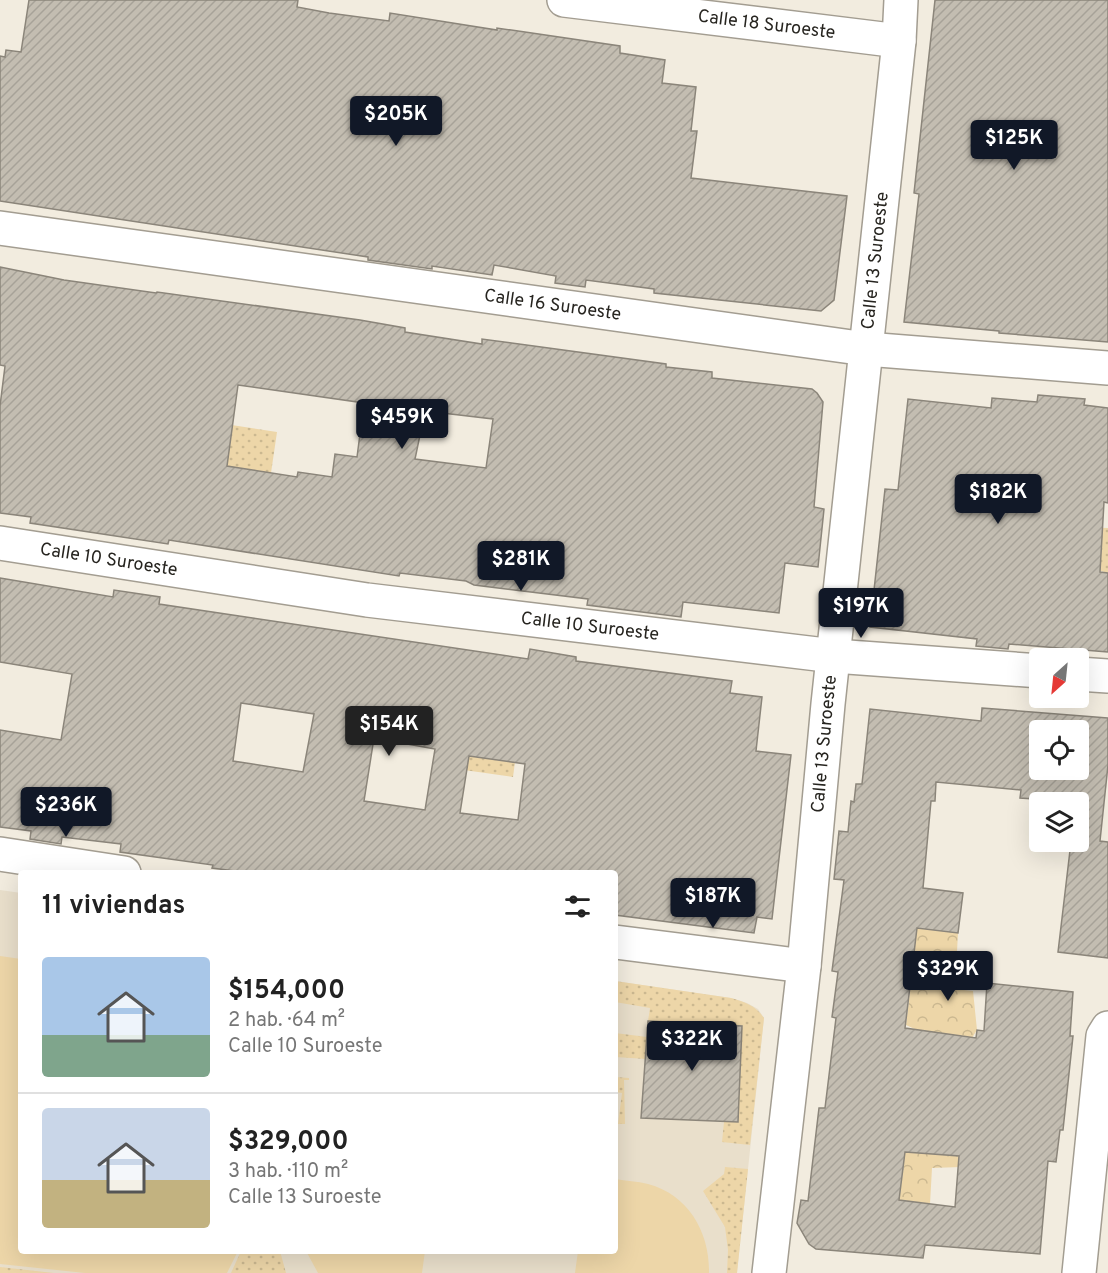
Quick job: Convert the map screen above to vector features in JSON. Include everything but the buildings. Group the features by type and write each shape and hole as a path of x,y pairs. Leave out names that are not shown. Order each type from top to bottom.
{"street":[{"name":"Calle 13 Suroeste","path":"777,1272 834,656 899,41 901,0"},
{"name":"Calle 18 Suroeste","path":"584,1 899,41"},
{"name":"Calle 16 Suroeste","path":"0,228 866,349 1108,369"},
{"name":"Calle 10 Suroeste","path":"0,543 368,600 834,656 1029,670"},
{"path":"1089,675 1108,676"},
{"path":"0,854 104,870"},
{"path":"618,942 804,966"},
{"path":"1079,1273 1103,1036 1108,1028"}],"shaded area":[{"path":"0,890 18,893 18,1254 618,1254 618,981 731,998 758,1009 764,1018 737,1273 0,1273"}],"green space":[{"path":"186,418 277,432 271,473 227,466"},
{"path":"1080,527 1108,528 1108,573 1091,568"},
{"path":"521,717 513,777 464,770 470,731"},
{"path":"917,928 958,933 955,989 973,991 977,1030 970,1041 917,1030 906,1025 910,992 904,983"},
{"path":"0,956 18,959 18,1254 236,1254 227,1273 85,1273 0,1264"},
{"path":"618,981 731,998 749,1005 764,1018 750,1145 722,1142 724,1122 738,1122 742,1026 648,1021 650,1008 618,1003"},
{"path":"618,1033 647,1037 646,1059 618,1057"},
{"path":"618,1077 629,1078 629,1080 624,1080 625,1124 618,1124 622,1093 618,1092"},
{"path":"902,1149 965,1156 961,1167 932,1168 930,1204 899,1200 904,1165"},
{"path":"725,1167 748,1169 737,1273 727,1273 728,1250 725,1227 703,1191 724,1174"},
{"path":"618,1179 644,1183 662,1189 675,1197 686,1206 694,1218 706,1244 709,1273 575,1273 578,1254 618,1254"},
{"path":"240,1254 281,1254 286,1273 231,1273"},
{"path":"308,1254 425,1254 422,1273 318,1273"},
{"path":"0,1267 54,1273 0,1273"}]}
